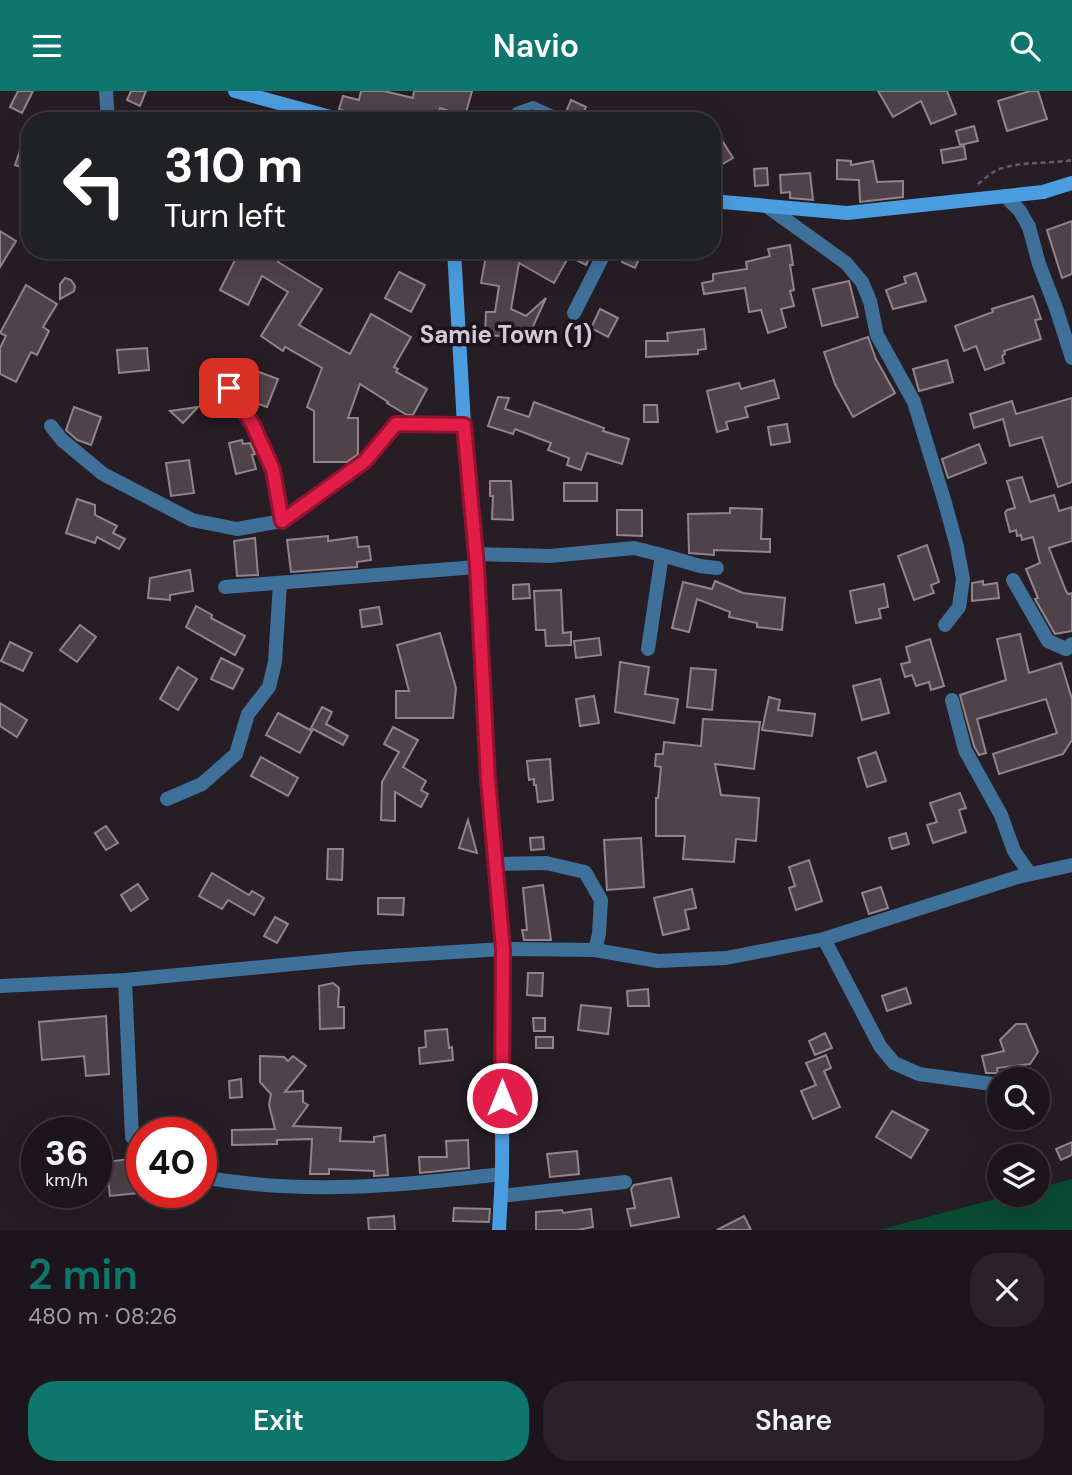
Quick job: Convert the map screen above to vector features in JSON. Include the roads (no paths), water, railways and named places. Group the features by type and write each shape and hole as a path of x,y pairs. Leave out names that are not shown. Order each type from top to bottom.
{"street":[{"path":"106,91 107,112"},
{"path":"235,91 312,112"},
{"path":"721,202 847,213 1043,192 1072,183"},
{"path":"1005,196 1020,211 1029,227 1072,358"},
{"path":"768,207 846,263 862,282 870,301 877,335 914,402 948,514 962,579 959,607 945,625"},
{"path":"455,259 488,780 503,949 502,1174 499,1230"},
{"path":"574,313 601,259"},
{"path":"217,370 253,425 273,470 282,521"},
{"path":"51,426 62,440 103,474 192,520 237,530 282,521 365,461 396,424 464,425"},
{"path":"225,587 634,548 717,568"},
{"path":"648,649 662,555"},
{"path":"1013,580 1048,641 1066,649 1072,644"},
{"path":"167,799 202,784 236,754 248,714 269,687 275,662 281,583"},
{"path":"951,700 965,750 1001,815 1014,851 1030,874"},
{"path":"497,864 546,863 584,872 601,900 595,950"},
{"path":"0,986 125,980 358,958 503,949 595,950 658,961 726,958 824,939 1030,874 1072,865"},
{"path":"824,939 880,1046 894,1063 919,1074 987,1083"},
{"path":"125,980 131,1117"},
{"path":"217,1180 302,1189 402,1186 502,1174"},
{"path":"501,1196 625,1182"}],"lane":[{"path":"516,112 533,105 548,112"}],"district":[{"name":"Samie Town (1)","path":"506,334"}]}
